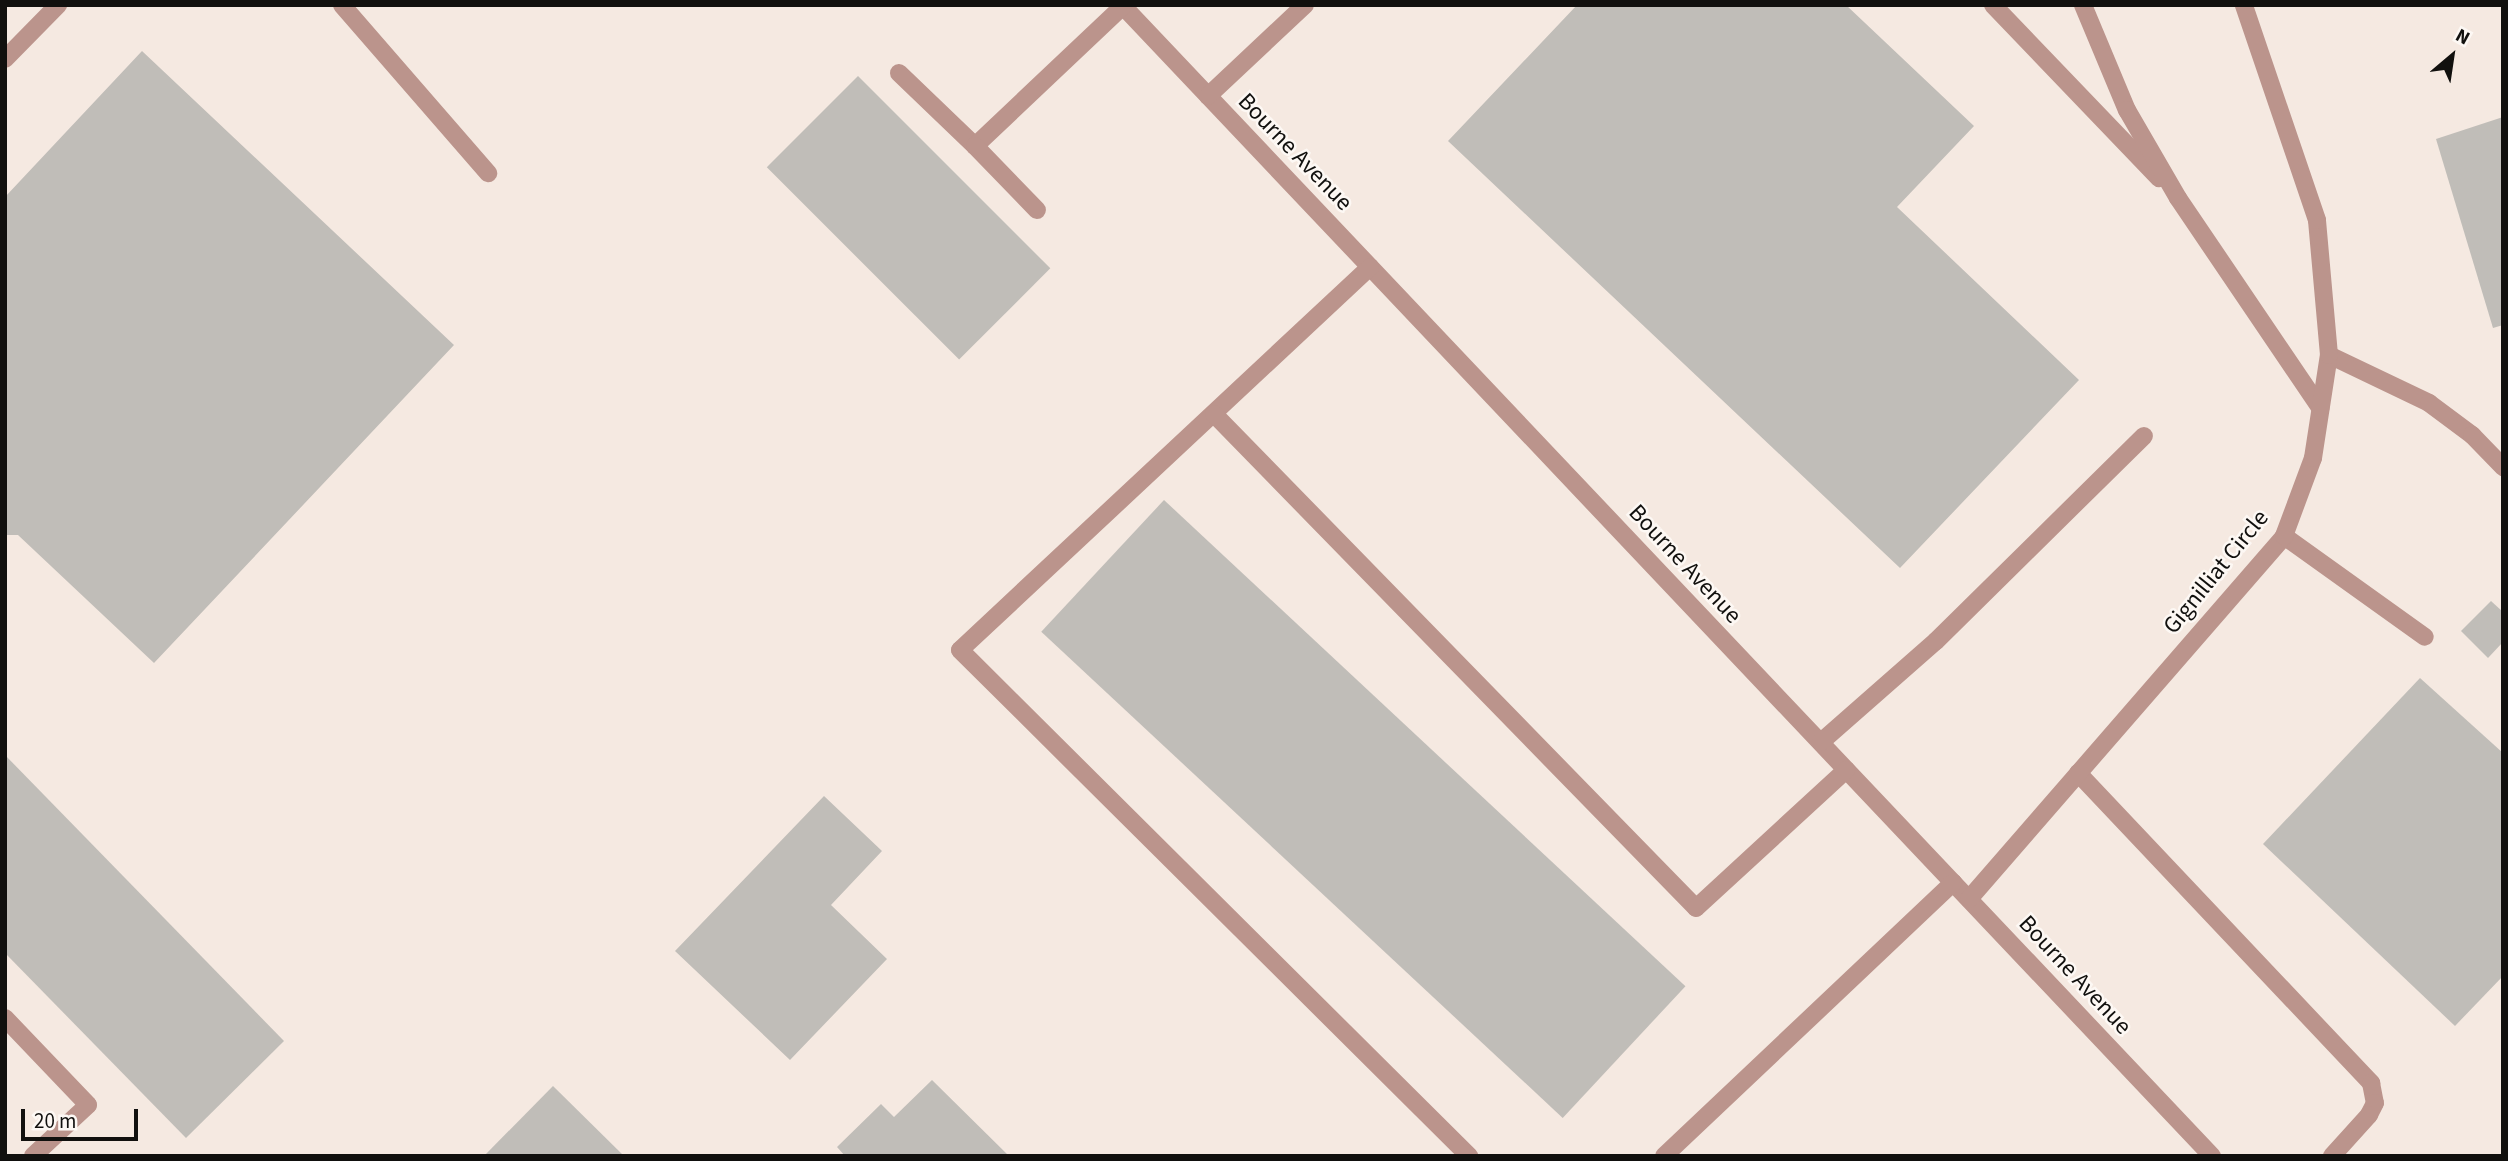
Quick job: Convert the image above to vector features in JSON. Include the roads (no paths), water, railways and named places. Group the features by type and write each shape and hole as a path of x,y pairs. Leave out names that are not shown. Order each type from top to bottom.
{"street":[{"path":"5,59 58,5"},
{"path":"342,5 488,173"},
{"path":"975,146 1122,5"},
{"name":"Bourne Avenue","path":"1122,5 2212,1156"},
{"path":"1208,96 1305,5"},
{"path":"1993,5 2178,198"},
{"path":"2083,5 2127,110 2178,198 2320,408"},
{"name":"Gignilliat Circle","path":"1969,899 2284,536 2313,458 2329,355 2317,220 2244,5"},
{"path":"899,73 1037,210"},
{"path":"1370,267 960,650 1469,1156"},
{"path":"2329,355 2429,403 2472,435 2503,467"},
{"path":"1214,414 1696,908 1846,770"},
{"path":"1821,743 1936,641 2144,436"},
{"path":"2284,536 2425,637"},
{"path":"2078,773 2371,1083 2375,1103 2369,1115 2332,1156"},
{"path":"1664,1156 1953,883"},
{"path":"5,1018 88,1105 33,1156"}]}
